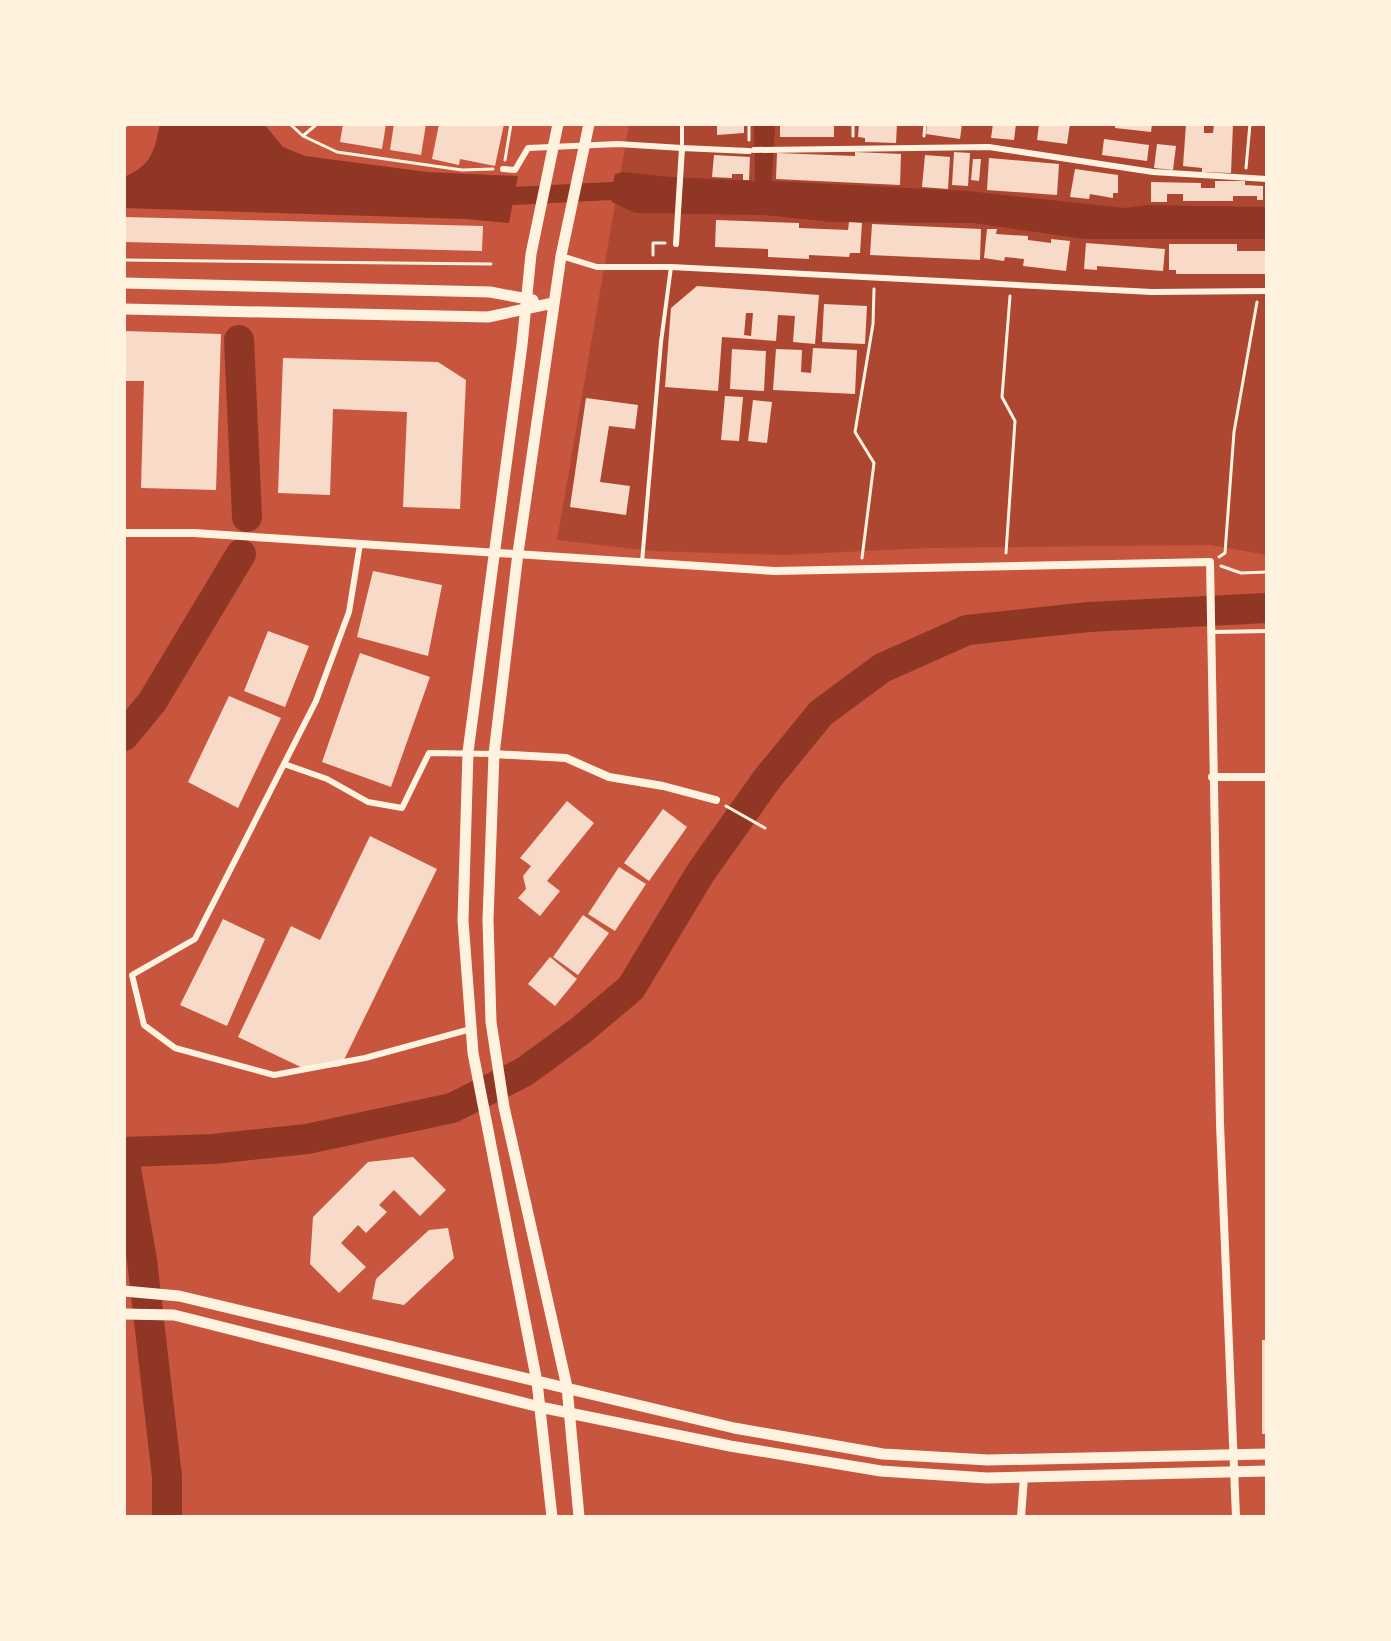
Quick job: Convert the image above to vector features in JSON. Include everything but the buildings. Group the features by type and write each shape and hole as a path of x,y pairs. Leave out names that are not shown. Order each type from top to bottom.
{"main road":[{"path":"552,1517 537,1382 473,1053 463,921 468,752 531,254 558,124"},
{"path":"579,1517 567,1387 502,1094 491,1022 488,920 494,754 518,553 553,303 589,124"},
{"path":"124,283 490,292 526,304"},
{"path":"124,309 488,317 526,304 553,303"},
{"path":"124,1291 179,1296 734,1428 883,1454 988,1460 1267,1454"},
{"path":"124,1314 174,1315 540,1407 730,1446 881,1471 987,1478 1267,1471"}],"street":[{"path":"503,169 515,170 528,148 618,144 752,150 989,147 1153,172 1267,179"},
{"path":"676,244 682,148"},
{"path":"561,256 597,267 671,267 1152,292 1263,291"},
{"path":"124,533 194,533 775,571 1210,562 1220,1124 1236,1517"},
{"path":"360,544 349,612 316,701 195,939 132,975 144,1025 175,1048 274,1075 365,1058 471,1029"},
{"path":"284,764 327,779 368,802 402,808 429,753 468,752 566,758 609,777 663,786 716,800"},
{"path":"1212,777 1267,777"},
{"path":"1021,1517 1024,1477"}],"lane":[{"path":"682,124 682,148"},
{"path":"642,562 661,342 671,267"},
{"path":"1212,632 1267,631"}],"path":[{"path":"290,124 303,136 337,152 462,170 503,169"},
{"path":"303,136 317,124"},
{"path":"506,153 511,124"},
{"path":"749,124 752,150"},
{"path":"1245,179 1250,124"},
{"path":"652,267 653,243 676,244"},
{"path":"124,260 491,264"},
{"path":"861,569 874,463 855,432 873,324 874,277"},
{"path":"1005,566 1015,421 1002,397 1011,285"},
{"path":"1210,562 1225,553 1234,432 1263,291"},
{"path":"1210,562 1241,573 1267,572"},
{"path":"716,800 765,828"}],"shaded area":[{"path":"160,124 264,124 283,147 305,156 427,172 518,176 509,223 124,208 124,177 146,162 156,142"},
{"path":"629,124 1267,124 1267,555 1210,545 927,548 784,555 651,551 557,540"},
{"path":"754,124 775,124 772,181 968,191 1125,208 1146,205 1267,207 1267,239 1085,239 973,223 832,222 764,215 635,213 612,202 615,174 623,172 755,181"}],"waterway":[{"path":"491,197 611,191 633,194"},
{"path":"239,340 247,517"},
{"path":"124,736 152,702 241,554"},
{"path":"124,1152 213,1149 307,1139 452,1108 524,1072 631,988 701,872 767,779 821,713 882,668 967,630 1089,617 1267,608"},
{"path":"124,1157 142,1260 167,1477 167,1517"}]}
